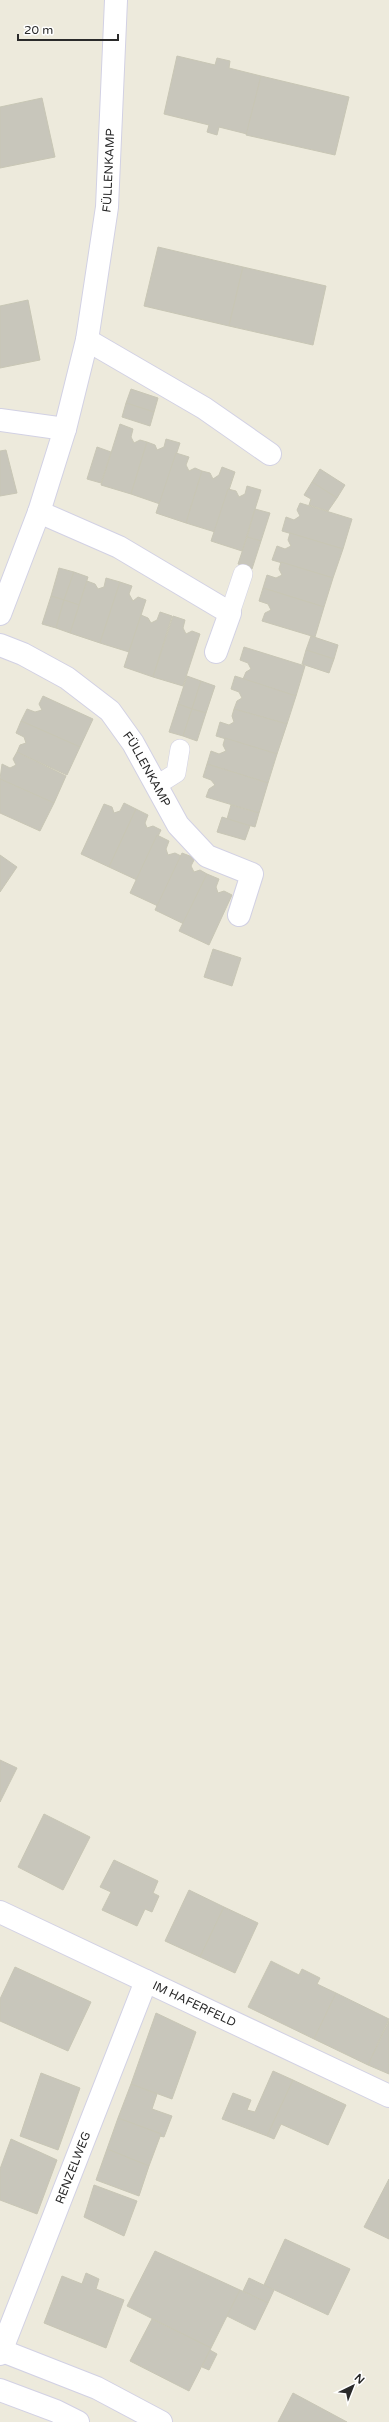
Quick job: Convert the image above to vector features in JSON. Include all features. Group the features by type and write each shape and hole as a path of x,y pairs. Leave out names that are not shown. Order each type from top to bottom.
{"street":[{"name":"FÜLLENKAMP","path":"0,614 39,512 65,429 86,340 107,207 116,0"},
{"path":"86,340 204,408 270,454"},
{"path":"0,420 65,429"},
{"path":"39,512 119,547 230,613 216,652"},
{"name":"FÜLLENKAMP","path":"0,645 23,654 67,678 110,711 133,743 178,825 207,856 252,874 239,915"},
{"name":"IM HAFERFELD","path":"0,1912 389,2096"},
{"name":"RENZELWEG","path":"0,2352 146,1981"},
{"path":"0,2352 97,2388 161,2422"},
{"path":"0,2390 56,2411 78,2422"}],"lane":[{"path":"230,613 243,574"},
{"path":"157,785 176,773 180,749"}],"building":[{"path":"177,56 215,65 217,58 230,61 229,68 261,76 247,134 219,127 217,135 207,132 209,125 164,114"},
{"path":"261,76 349,97 335,155 246,135"},
{"path":"42,98 55,157 0,168 0,107"},
{"path":"158,247 243,267 229,326 144,306"},
{"path":"243,267 326,286 313,345 229,326"},
{"path":"28,300 40,360 0,368 0,306"},
{"path":"131,389 158,398 154,412 126,403"},
{"path":"126,403 154,412 150,426 122,417"},
{"path":"120,424 133,429 131,437 134,443 140,440 147,442 131,494 101,485"},
{"path":"166,439 180,443 160,504 131,494 147,442 155,445 157,450 164,447"},
{"path":"97,447 111,452 101,483 87,479"},
{"path":"6,450 17,493 0,496 0,451"},
{"path":"176,453 189,457 186,465 189,471 195,468 202,471 186,523 156,513"},
{"path":"222,467 235,472 215,532 186,523 202,471 210,473 213,479 219,475"},
{"path":"320,469 345,485 337,498 312,482"},
{"path":"312,482 337,498 328,511 309,505 311,499 304,495"},
{"path":"247,486 261,490 242,551 211,541 228,489 236,491 239,497 245,494"},
{"path":"300,503 352,519 343,549 282,531 286,517 294,520 300,516 297,510"},
{"path":"255,509 270,513 261,541 247,537"},
{"path":"290,533 343,549 333,578 272,560 277,546 285,549 291,546 288,540"},
{"path":"247,537 261,541 252,569 238,564"},
{"path":"281,562 333,578 324,607 263,588 267,575 276,578 282,575 279,569"},
{"path":"59,568 74,572 64,600 51,596"},
{"path":"74,572 88,577 79,605 64,600"},
{"path":"106,578 120,582 100,643 70,633 87,581 95,584 98,589 104,587"},
{"path":"120,582 132,586 129,594 133,601 138,597 146,600 129,652 100,643"},
{"path":"263,588 324,607 315,637 262,621 265,613 271,610 268,604 259,601"},
{"path":"51,596 64,600 56,628 42,624"},
{"path":"64,600 79,605 70,633 56,628"},
{"path":"160,612 172,616 153,677 124,667 141,615 148,618 151,623 157,620"},
{"path":"173,616 185,620 183,628 186,634 192,631 200,634 183,686 153,677"},
{"path":"311,636 338,645 334,659 306,650"},
{"path":"244,647 305,666 296,696 243,679 246,672 251,669 248,663 240,660"},
{"path":"306,650 334,659 329,673 302,664"},
{"path":"187,676 201,681 192,709 178,704"},
{"path":"235,676 296,696 287,724 234,709 237,701 242,698 239,692 231,689"},
{"path":"201,681 215,686 206,713 192,709"},
{"path":"43,696 93,719 80,747 21,721 27,709 35,712 42,710 39,704"},
{"path":"178,704 192,709 183,736 169,732"},
{"path":"192,709 206,713 197,741 183,736"},
{"path":"234,709 287,724 277,754 216,736 220,722 229,725 234,722 232,716"},
{"path":"21,721 80,747 67,775 17,752 20,745 26,743 24,737 16,733"},
{"path":"225,738 277,754 268,783 207,764 211,751 219,754 226,751 223,745"},
{"path":"17,752 66,776 54,803 0,779 2,764 10,768 16,765 13,759"},
{"path":"207,764 268,783 259,813 206,797 209,789 215,785 211,780 203,777"},
{"path":"0,779 54,803 40,831 0,813"},
{"path":"124,803 136,809 109,867 81,854 104,804 112,807 114,813 120,811"},
{"path":"231,805 259,813 255,827 227,819"},
{"path":"136,809 148,815 145,823 147,828 153,826 161,830 137,880 109,867"},
{"path":"222,817 250,826 245,840 217,832"},
{"path":"157,835 169,841 166,849 168,855 175,853 181,856 158,906 130,893"},
{"path":"182,853 195,858 191,866 194,872 200,870 207,874 184,924 155,910"},
{"path":"0,855 17,867 0,892"},
{"path":"207,874 219,879 216,887 218,893 224,891 232,895 209,945 179,931"},
{"path":"213,949 241,958 232,986 204,977"},
{"path":"0,1760 17,1768 0,1802"},
{"path":"44,1814 90,1837 63,1890 18,1867"},
{"path":"114,1860 158,1881 153,1893 159,1896 152,1912 145,1909 137,1926 102,1910 111,1892 100,1887"},
{"path":"189,1890 224,1907 200,1957 165,1941"},
{"path":"224,1907 258,1923 235,1973 200,1957"},
{"path":"271,1961 299,1975 302,1969 320,1978 317,1984 336,1993 314,2039 248,2007"},
{"path":"15,1967 91,2002 68,2051 0,2021 0,1999"},
{"path":"336,1993 389,2019 368,2065 314,2039"},
{"path":"156,2013 196,2032 172,2099 131,2084"},
{"path":"389,2021 389,2074 368,2065"},
{"path":"273,2071 293,2080 267,2136 222,2119 233,2093 251,2100 247,2110 255,2112"},
{"path":"41,2073 80,2088 58,2150 20,2136"},
{"path":"293,2080 346,2105 328,2145 281,2124 274,2139 267,2136"},
{"path":"131,2084 157,2094 152,2109 172,2116 164,2137 160,2136 161,2134 118,2118"},
{"path":"118,2118 161,2134 149,2166 107,2149"},
{"path":"11,2139 57,2160 37,2214 0,2200 0,2169"},
{"path":"107,2149 149,2166 139,2196 96,2180"},
{"path":"389,2179 389,2239 364,2227"},
{"path":"94,2185 137,2201 124,2236 84,2217"},
{"path":"285,2239 350,2269 328,2315 264,2285"},
{"path":"155,2251 240,2290 211,2348 127,2306"},
{"path":"86,2273 99,2279 96,2289 124,2300 106,2348 44,2323 62,2276 82,2284"},
{"path":"249,2278 274,2290 268,2303 243,2291"},
{"path":"240,2290 268,2303 255,2330 227,2316"},
{"path":"152,2319 211,2348 189,2391 130,2361"},
{"path":"210,2350 217,2354 209,2370 202,2367"},
{"path":"293,2393 347,2422 278,2422"}]}
